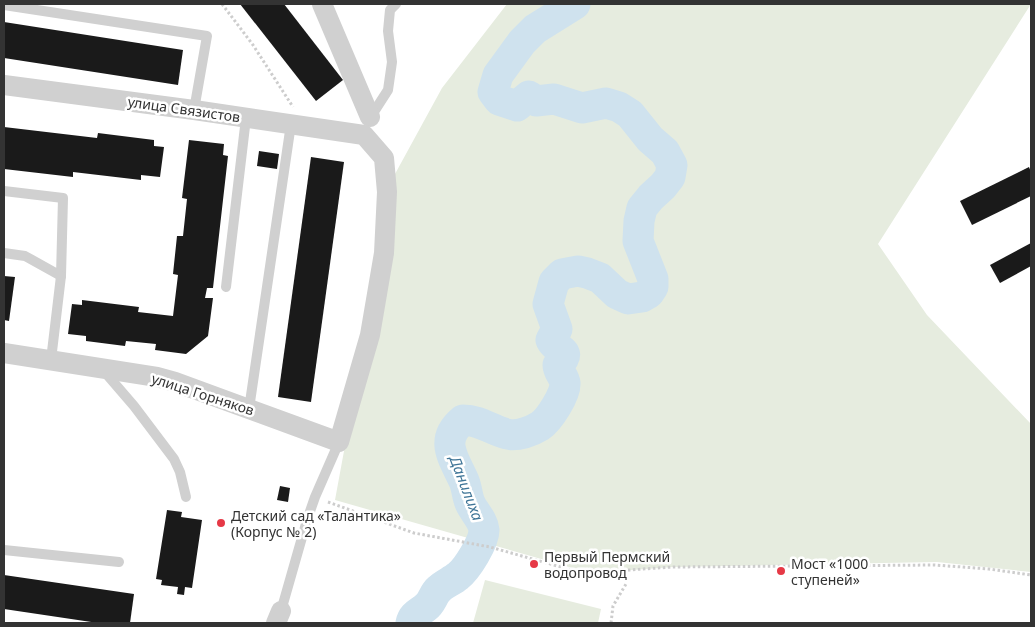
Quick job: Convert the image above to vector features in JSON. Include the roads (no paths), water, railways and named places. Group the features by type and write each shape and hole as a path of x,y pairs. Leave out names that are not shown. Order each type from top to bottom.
{"street":[{"path":"322,4 367,126 384,158 387,192 384,253 370,335 339,442"},
{"name":"улица Связистов","path":"4,85 246,118 293,117 367,126"},
{"name":"улица Горняков","path":"4,353 157,377 339,442"}],"lane":[{"path":"367,126 388,90 392,62 388,31 390,10 396,4"},
{"path":"4,5 207,36 194,110"},
{"path":"249,409 293,117"},
{"path":"226,287 246,118"},
{"path":"4,191 63,198 61,276 51,360"},
{"path":"4,253 25,256 61,276"},
{"path":"103,369 174,459 180,472 186,497"},
{"path":"278,617 315,497 339,442"},
{"path":"4,550 119,562"}],"waterway":[{"name":"Данилиха","path":"411,623 415,616 428,605 437,591 466,568 478,548 483,535 482,523 470,503 465,484 450,449 451,435 456,427 463,420 469,420 511,435 524,433 544,423 563,394 565,383 558,365 563,360 564,354 551,340 557,329 548,304 554,282 562,274 578,271 587,273 600,278 617,294 628,299 642,297 649,293 653,287 653,279 638,241 639,221 642,208 670,177 672,165 665,152 650,139 630,114 619,107 606,103 582,108 554,99 536,101 529,96 517,106 499,100 493,92 498,75 522,42 535,29 575,4"}],"place":[{"name":"Детский сад «Талантика» (Корпус № 2)","path":"221,523"},
{"name":"Первый Пермский водопровод","path":"534,564"},
{"name":"Мост «1000 ступеней»","path":"781,571"}]}
